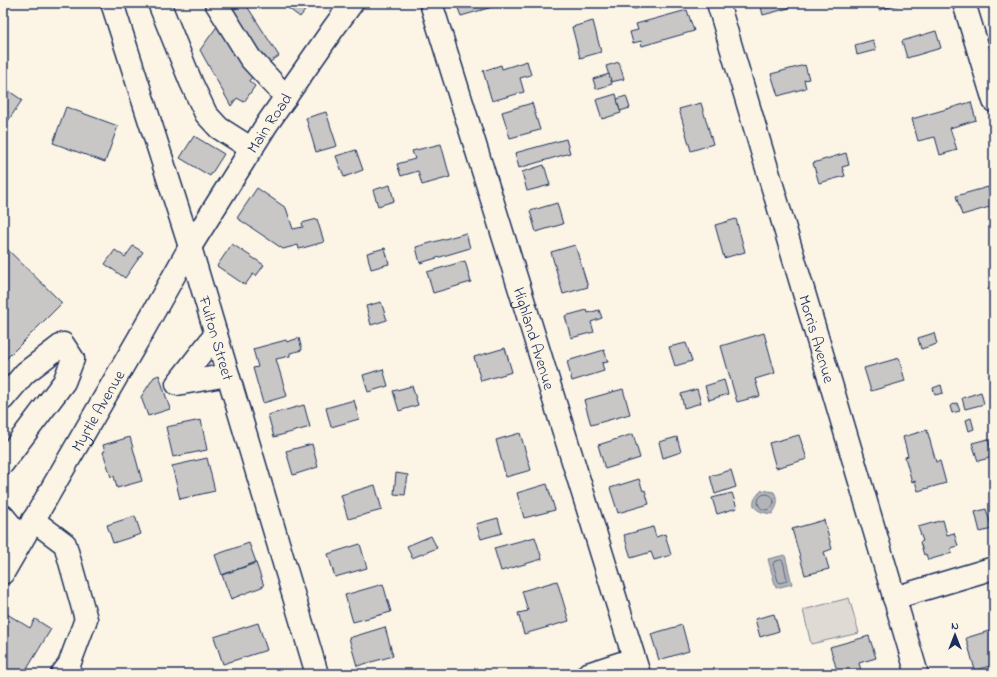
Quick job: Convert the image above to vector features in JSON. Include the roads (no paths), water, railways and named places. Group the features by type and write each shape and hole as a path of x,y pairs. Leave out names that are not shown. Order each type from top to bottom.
{"street":[{"name":"Fulton Street","path":"112,3 190,247 317,674"},
{"path":"159,3 191,82 206,114 219,128 252,149"},
{"path":"216,3 250,58 286,97"},
{"name":"Main Road","path":"190,247 286,97 352,3"},
{"name":"Highland Avenue","path":"431,3 636,667"},
{"name":"Morris Avenue","path":"718,3 917,674"},
{"path":"964,3 994,101"},
{"name":"Myrtle Avenue","path":"3,572 190,247"},
{"path":"216,334 177,384 228,375"},
{"path":"3,399 25,373 63,344 73,359 64,382 3,463"},
{"path":"3,516 22,539"},
{"path":"33,520 65,544 86,619 68,665 62,674"},
{"path":"894,598 994,568"},
{"path":"588,674 636,667"}],"water":[{"path":"762,490 774,492 776,495 776,508 772,514 761,512 755,507 754,500"},
{"path":"785,555 792,584 776,588 768,559"}]}
